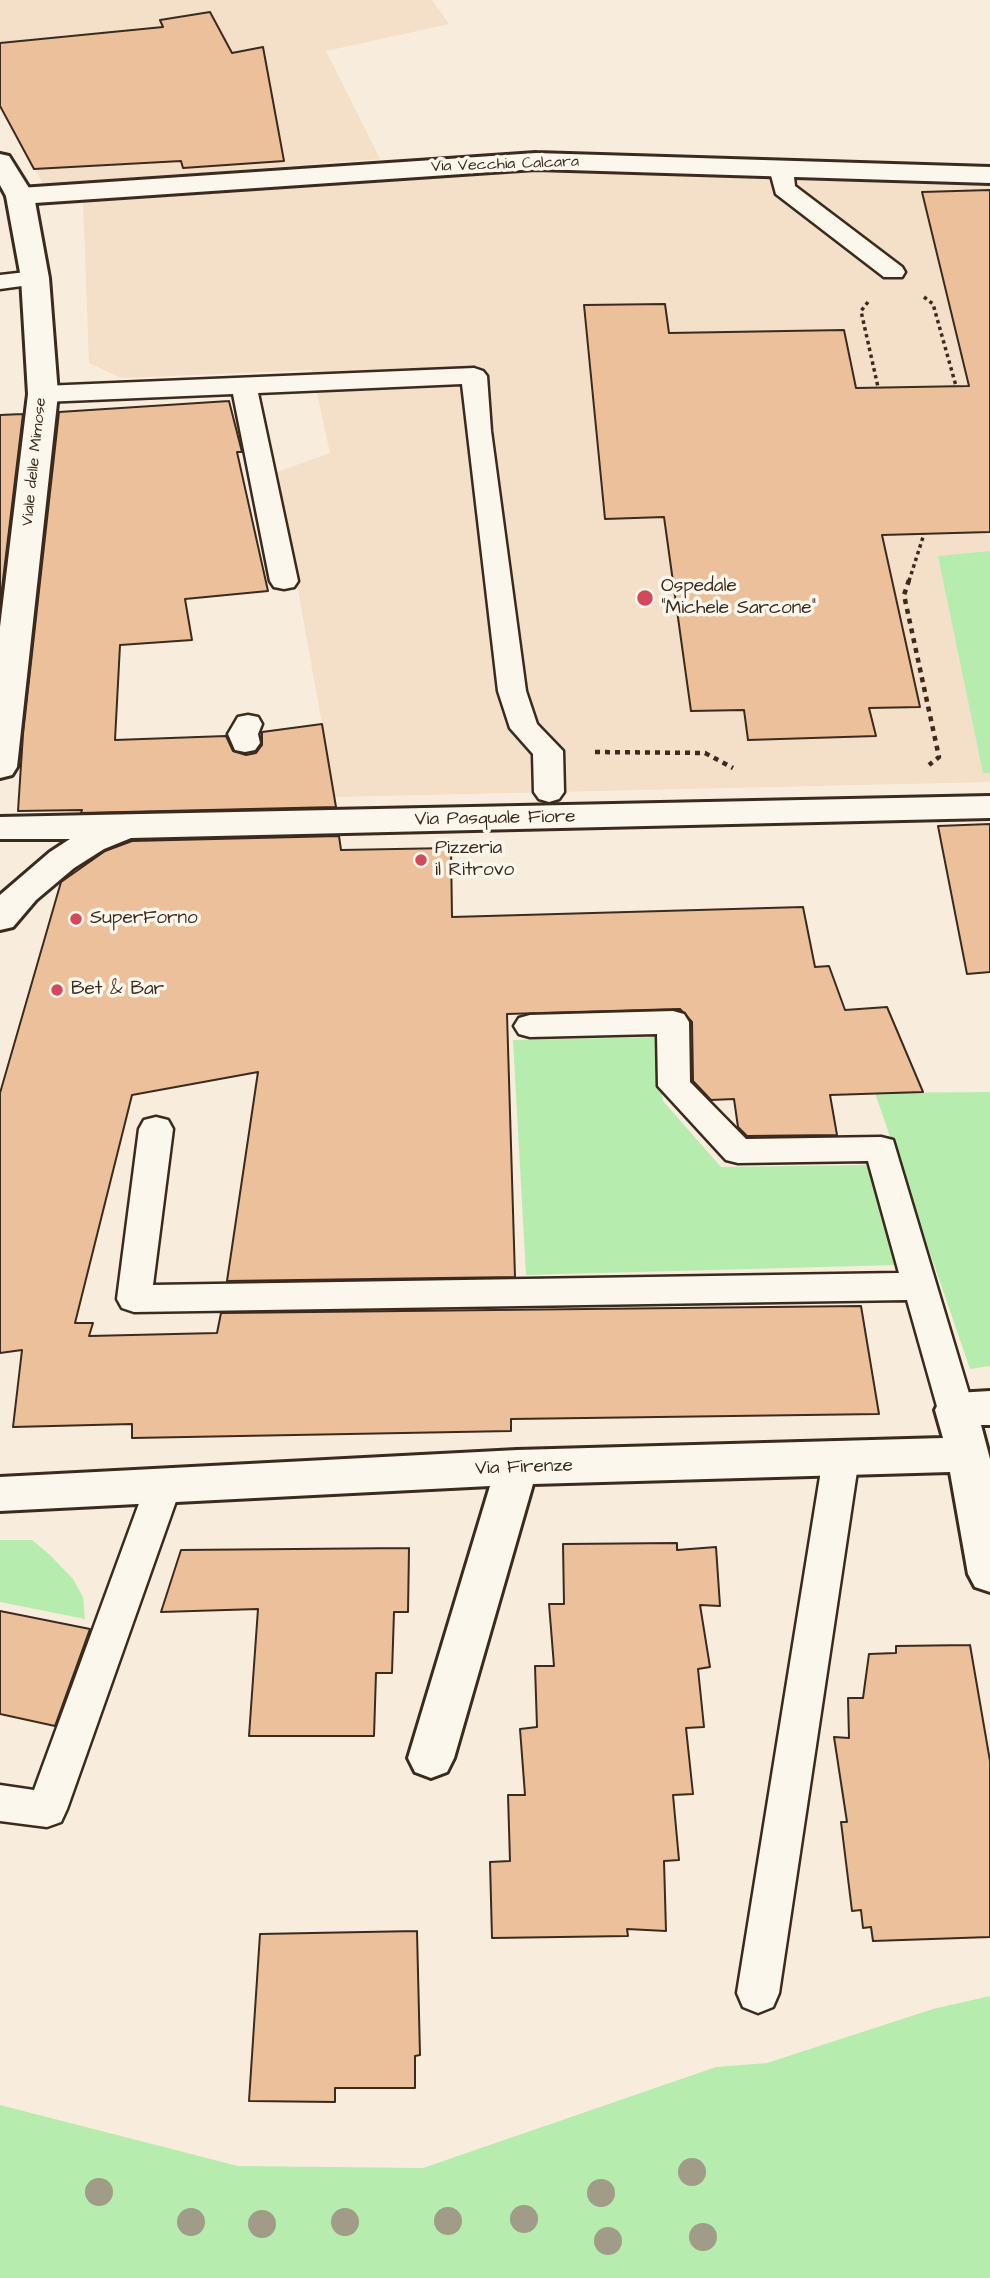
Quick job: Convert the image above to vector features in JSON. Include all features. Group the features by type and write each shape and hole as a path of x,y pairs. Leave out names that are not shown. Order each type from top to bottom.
{"street":[{"name":"Via Vecchia Calcara","path":"20,196 536,161 990,174"},
{"name":"Viale delle Mimose","path":"0,162 20,196 35,278 43,394 0,767"},
{"name":"Via Pasquale Fiore","path":"0,828 990,807"},
{"path":"0,918 23,892 62,860 92,841 132,827"},
{"path":"973,1409 968,1454 990,1574"},
{"name":"Via Firenze","path":"0,1494 517,1467 968,1454"},
{"path":"430,1758 517,1467"}],"lane":[{"path":"782,167 784,189 893,272"},
{"path":"0,282 35,278"},
{"path":"43,394 474,376 478,431 512,691 524,728 548,751 550,792"},
{"path":"244,386 284,581"},
{"path":"530,1026 673,1022 674,1086 738,1151 881,1149 921,1286 973,1409"},
{"path":"156,1129 134,1299 921,1286"},
{"path":"758,1993 842,1458"},
{"path":"0,1803 47,1809 163,1487"}],"path":[{"path":"878,387 860,311 893,272 933,304 956,386"},
{"path":"924,534 904,595 939,757 927,766"},
{"path":"548,751 705,753 739,771"}],"shaded area":[{"path":"0,0 432,0 449,24 326,51 380,159 44,185 0,108"},
{"name":"Ospedale \"Michele Sarcone\"","path":"533,172 990,183 990,782 335,797 277,472 330,453 312,370 121,378 89,363 83,201"}],"green space":[{"path":"990,551 990,773 983,773 938,556"},
{"path":"656,1037 663,1101 721,1167 867,1165 898,1265 526,1275 513,1040"},
{"path":"990,1092 990,1366 970,1369 875,1093"},
{"path":"0,1540 32,1540 50,1555 73,1579 83,1597 85,1619 0,1602"},
{"path":"990,1996 990,2278 0,2278 0,2105 238,2166 423,2168 716,2067 767,2063 933,2009"}],"building":[{"path":"210,12 232,53 263,47 284,161 183,168 181,161 34,169 0,106 0,43 163,27 160,20"},
{"path":"990,190 990,532 882,535 920,707 869,708 876,736 748,740 744,710 691,711 664,517 605,519 584,305 665,304 669,333 844,330 856,388 969,386 922,192"},
{"path":"229,401 242,452 237,452 268,591 185,599 192,640 120,645 115,740 226,736 233,751 246,755 256,753 262,745 262,732 322,724 336,807 81,813 82,810 18,811 23,734 59,412"},
{"path":"23,414 0,605 0,415"},
{"path":"990,824 990,972 967,974 938,826"},
{"path":"339,836 341,850 451,848 452,917 803,907 815,967 829,966 845,1010 887,1007 923,1092 830,1095 837,1135 747,1136 738,1127 734,1099 711,1100 693,1081 692,1022 680,1009 507,1014 515,1277 227,1281 258,1072 132,1095 75,1323 93,1323 89,1336 217,1333 221,1313 861,1306 879,1414 511,1419 511,1431 132,1438 132,1424 13,1427 22,1350 0,1353 0,1093 61,882 105,851 132,841"},
{"path":"677,1543 677,1550 716,1547 720,1606 700,1605 710,1667 698,1669 704,1727 686,1728 693,1794 673,1795 679,1860 664,1861 666,1931 627,1929 628,1936 492,1938 490,1862 510,1861 508,1795 525,1795 520,1729 537,1727 535,1666 554,1666 549,1604 564,1604 563,1544"},
{"path":"409,1548 408,1612 394,1612 392,1673 376,1673 374,1736 249,1736 258,1609 161,1612 181,1550"},
{"path":"0,1611 90,1629 55,1726 0,1714"},
{"path":"970,1645 990,1761 990,1937 873,1941 871,1927 863,1928 861,1910 852,1911 841,1822 847,1822 834,1737 849,1738 848,1698 863,1698 869,1654 896,1653 896,1646"},
{"path":"417,1931 420,2055 415,2056 415,2088 335,2088 335,2102 249,2101 260,1934"}],"place":[{"name":"Ospedale \"Michele Sarcone\"","path":"645,598"},
{"name":"Pizzeria il Ritrovo","path":"421,860"},
{"name":"SuperForno","path":"76,919"},
{"name":"Bet & Bar","path":"57,990"}]}
